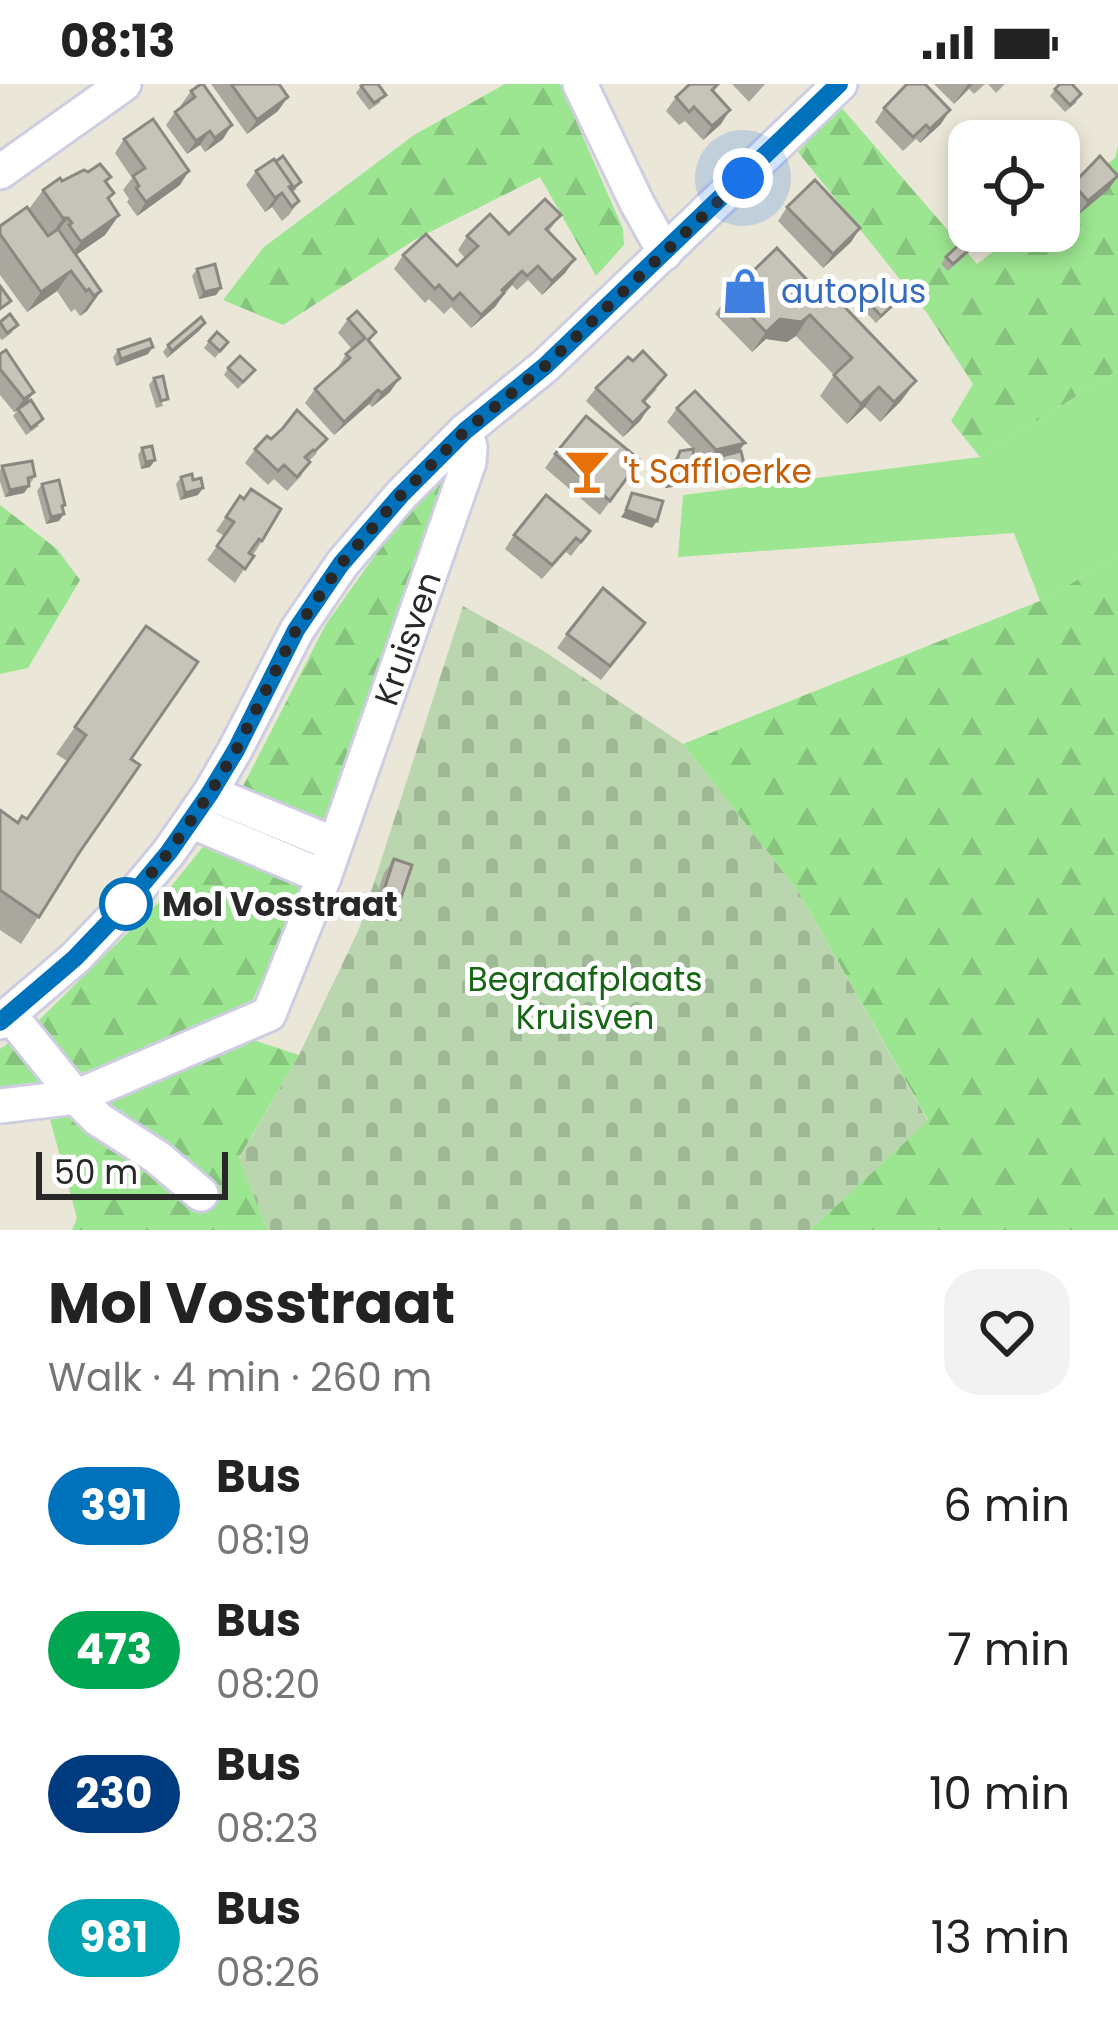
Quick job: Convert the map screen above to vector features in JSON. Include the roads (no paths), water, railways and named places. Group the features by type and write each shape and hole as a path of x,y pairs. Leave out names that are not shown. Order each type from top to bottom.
{"street":[{"path":"0,172 124,84"},
{"path":"580,84 665,253"},
{"path":"201,1194 157,1157 98,1119 5,1018 75,958 169,852 236,750 296,630 341,564 401,495 465,431 545,366 840,84"},
{"name":"Kruisven","path":"0,1106 76,1097 268,1013 329,860 470,462 465,431"},
{"path":"201,807 329,860"}],"place":[{"name":"autoplus","path":"745,291"},
{"name":"'t Saffloerke","path":"587,471"},
{"name":"Mol Vosstraat","path":"126,904"}],"park label":[{"name":"Begraafplaats Kruisven","path":"585,998"}]}
